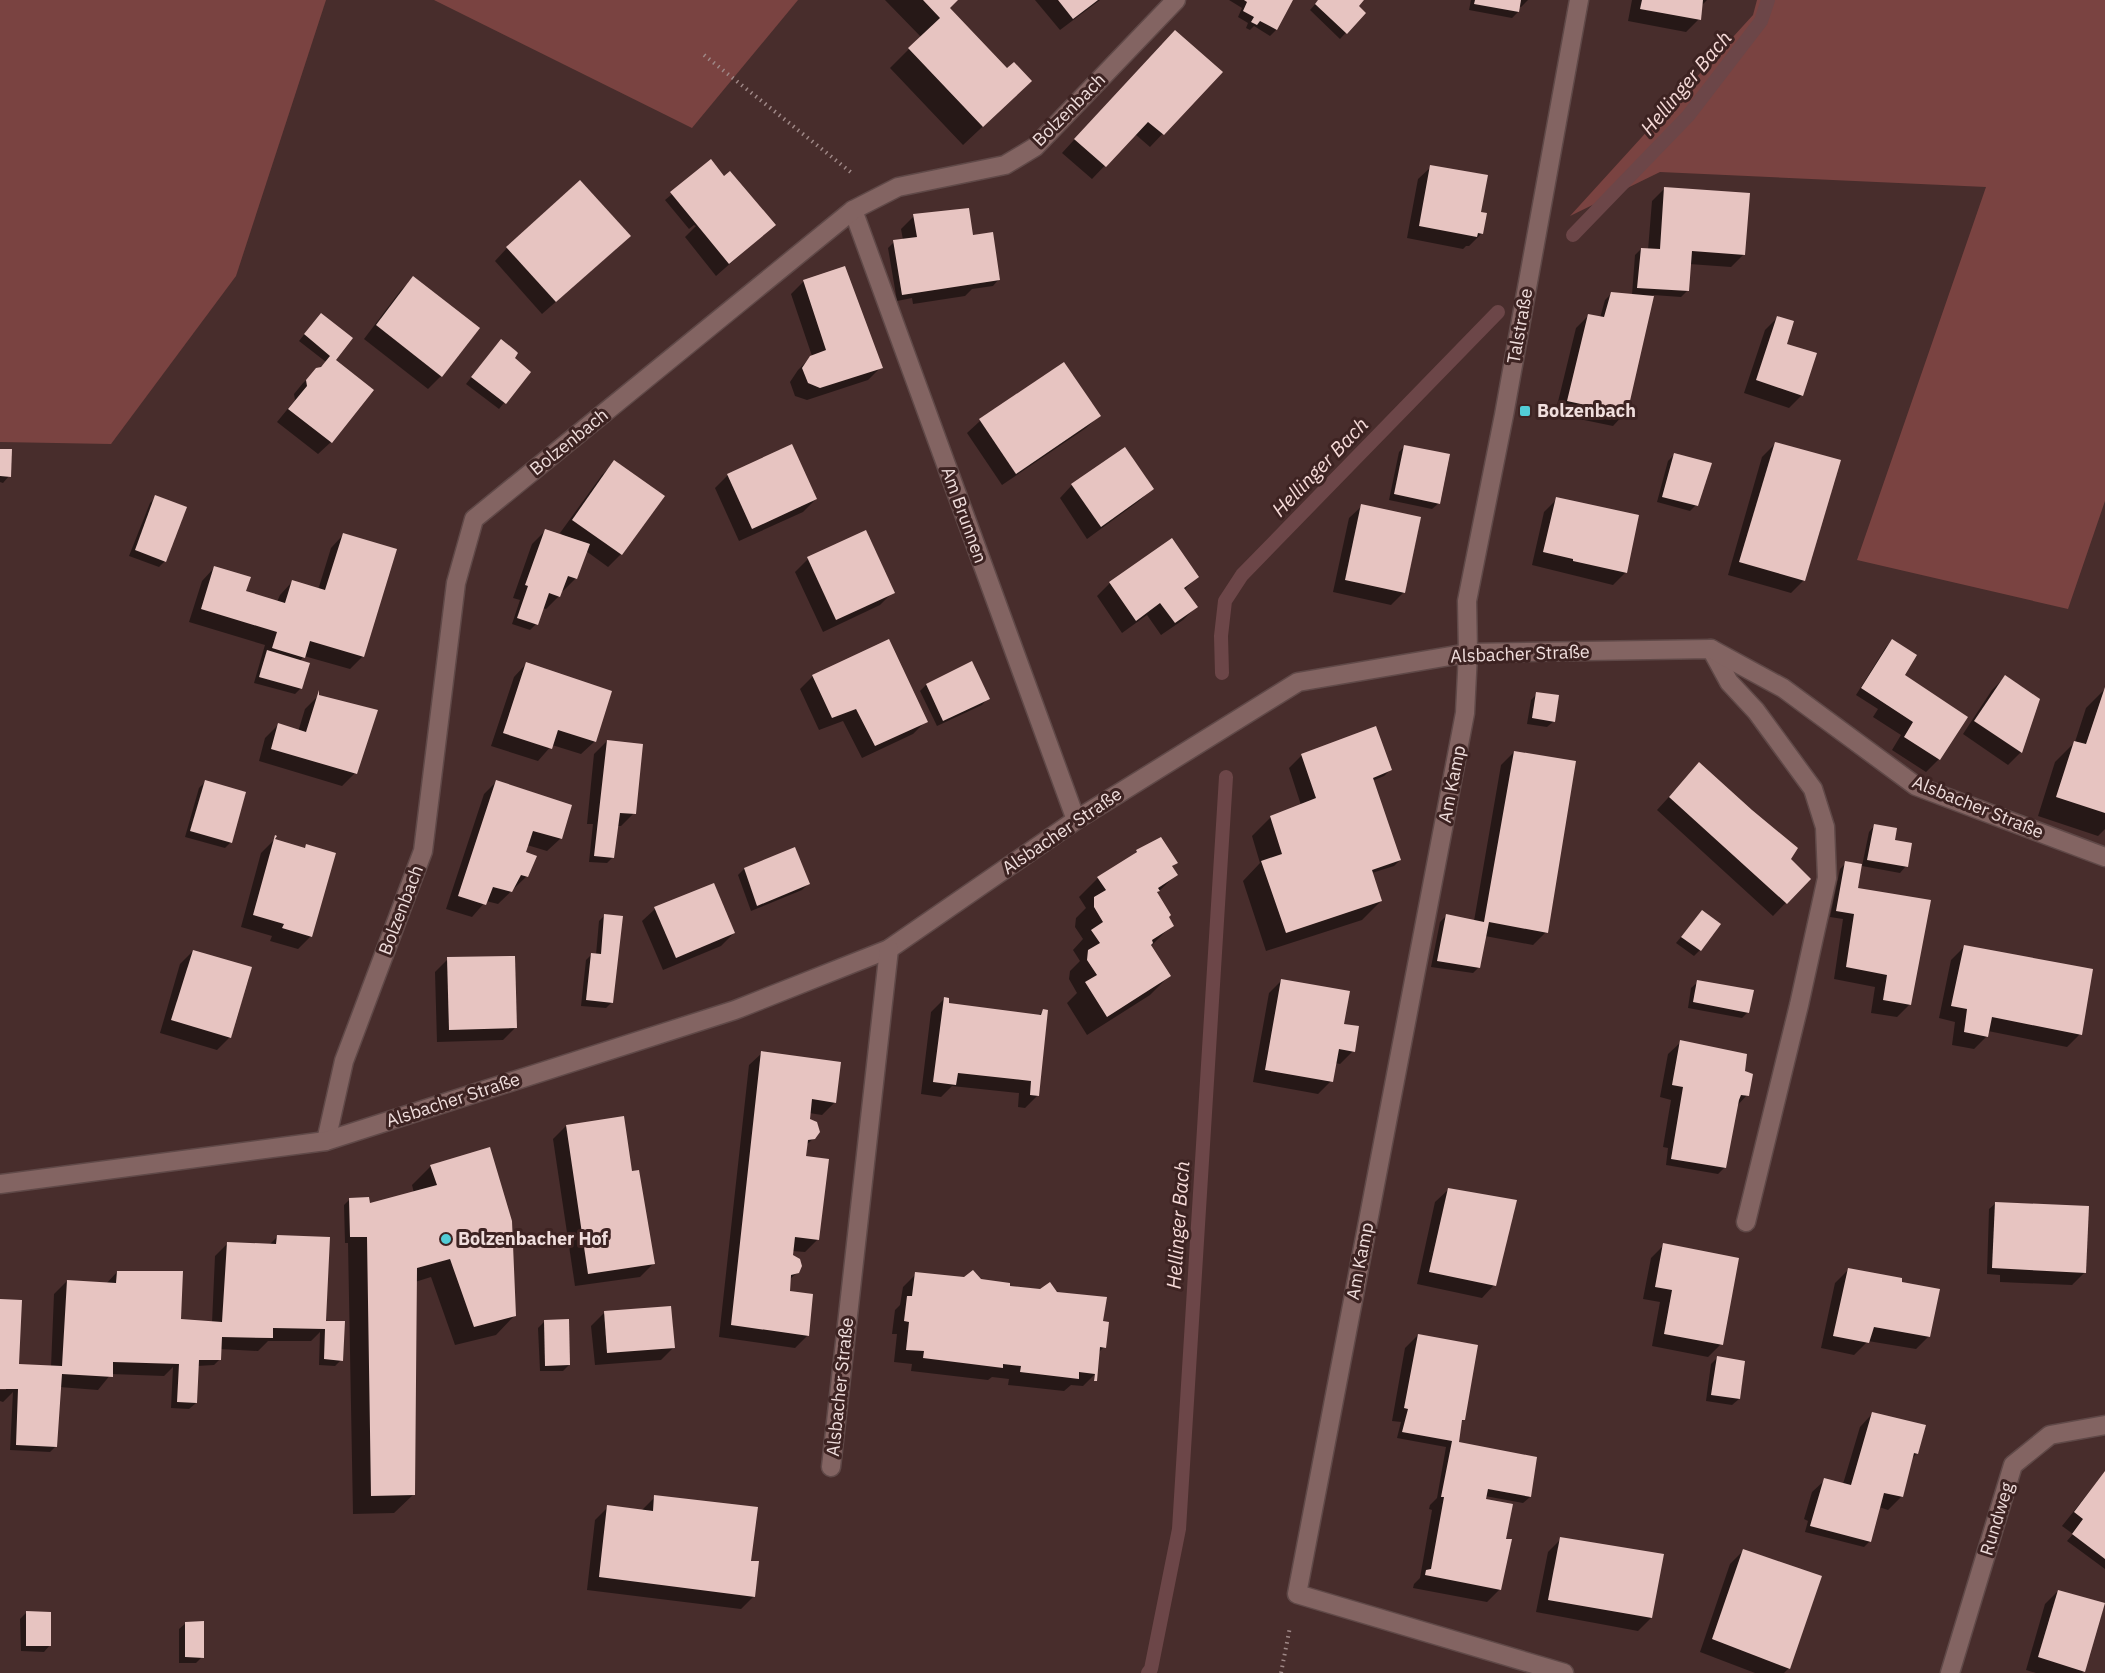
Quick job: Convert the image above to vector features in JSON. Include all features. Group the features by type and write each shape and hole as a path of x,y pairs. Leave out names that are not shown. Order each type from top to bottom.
{"street":[{"name":"Bolzenbach","path":"326,1141 344,1061 423,851 456,583 474,519 853,210 898,187 1005,165 1035,147 1176,0"},
{"name":"Talstraße","path":"1468,653 1467,601 1504,415 1579,0"},
{"name":"Am Brunnen","path":"853,210 1076,820"},
{"name":"Alsbacher Straße","path":"0,1184 326,1141 735,1010 889,949 1076,820 1298,682 1468,653 1711,649 1783,688 1916,786 2105,857"},
{"path":"1711,649 1729,682 1756,711 1813,789 1825,827 1827,879 1746,1222"},
{"name":"Am Kamp","path":"1297,1594 1465,713 1468,653"},
{"name":"Alsbacher Straße","path":"831,1467 889,949"},
{"name":"Rundweg","path":"1950,1673 2013,1465 2050,1435 2105,1425"},
{"path":"1297,1594 1564,1673"}],"path":[{"path":"704,55 879,196"},
{"path":"1281,1673 1297,1594"}],"shaded area":[{"path":"0,0 326,0 236,276 111,444 0,442"},
{"path":"434,0 798,0 692,128"},
{"path":"1757,0 2105,0 2105,501 2068,609 1857,560 1986,187 1660,172 1570,216 1753,15"}],"building":[{"path":"923,0 958,0 950,8 1007,68 1014,62 1032,81 983,127 908,48 940,18"},
{"path":"1058,0 1098,0 1073,19"},
{"path":"1244,0 1293,0 1277,30 1260,21 1257,25 1251,22 1254,17 1243,11 1247,2"},
{"path":"1318,0 1364,0 1359,6 1366,13 1347,34 1315,4"},
{"path":"1475,0 1521,0 1519,12 1474,4"},
{"path":"1642,0 1703,0 1701,20 1640,9"},
{"path":"1175,30 1223,72 1164,135 1148,122 1106,167 1074,139"},
{"path":"711,159 724,176 730,171 776,225 729,264 670,192"},
{"path":"1430,165 1488,175 1481,212 1487,213 1483,234 1478,233 1477,237 1419,226"},
{"path":"580,180 631,236 556,302 506,247"},
{"path":"1664,187 1750,193 1745,255 1692,251 1689,291 1637,288 1641,248 1660,249"},
{"path":"969,208 973,235 993,232 1000,280 902,295 893,240 917,237 913,214"},
{"path":"845,266 883,368 820,388 808,383 802,368 810,356 826,350 803,280"},
{"path":"413,276 480,328 442,377 376,325"},
{"path":"1611,292 1654,296 1627,414 1567,401 1588,314 1604,317"},
{"path":"321,313 353,338 336,360 374,390 332,443 288,409 307,386 306,380 330,356 304,334"},
{"path":"1777,316 1794,321 1787,344 1817,353 1803,396 1756,380"},
{"path":"501,339 518,353 515,358 531,372 506,404 471,377"},
{"path":"1064,362 1101,416 1016,474 979,419"},
{"path":"1775,442 1841,460 1805,581 1739,562"},
{"path":"792,444 817,499 752,529 727,474"},
{"path":"1404,445 1450,454 1440,504 1394,494"},
{"path":"1125,447 1154,489 1101,527 1071,484"},
{"path":"0,449 12,449 11,477 0,476"},
{"path":"1674,453 1712,463 1698,506 1662,497"},
{"path":"614,460 665,496 622,555 572,520"},
{"path":"155,495 187,507 166,562 135,550"},
{"path":"1556,497 1639,515 1627,573 1543,552"},
{"path":"1361,504 1421,517 1405,593 1345,580"},
{"path":"545,529 590,544 577,579 568,576 560,597 549,593 538,625 517,618 528,586 525,585"},
{"path":"866,530 895,593 836,620 807,557"},
{"path":"343,533 397,549 364,657 310,641 305,658 272,648 277,632 201,609 214,566 251,577 246,591 285,603 292,580 325,590"},
{"path":"1172,538 1199,577 1184,588 1198,607 1175,623 1160,603 1136,621 1109,582"},
{"path":"889,639 928,722 875,746 856,709 832,718 812,675"},
{"path":"1892,639 1917,655 1905,675 1968,717 1940,760 1904,737 1913,722 1861,688"},
{"path":"267,650 310,663 302,689 259,677"},
{"path":"972,661 990,699 943,721 926,684"},
{"path":"526,662 612,691 596,742 558,730 552,749 503,733"},
{"path":"2005,675 2040,699 2022,753 1974,721"},
{"path":"2105,687 2105,813 2056,797 2074,741 2086,744"},
{"path":"319,690 319,695 378,710 357,774 271,749 278,723 306,732"},
{"path":"1536,692 1559,695 1555,722 1532,718"},
{"path":"1376,726 1392,770 1373,778 1401,860 1372,870 1382,901 1286,933 1261,861 1282,854 1270,816 1316,798 1301,754"},
{"path":"607,740 643,744 636,814 620,813 614,858 594,856"},
{"path":"1514,751 1576,761 1548,933 1489,922 1480,968 1437,961 1446,914 1484,922"},
{"path":"1699,762 1798,848 1791,859 1811,879 1787,904 1669,797"},
{"path":"205,780 246,792 232,843 190,831"},
{"path":"496,780 572,805 562,839 533,831 526,852 537,856 528,877 521,875 512,892 493,887 486,905 458,896"},
{"path":"1874,824 1897,828 1895,840 1912,843 1908,867 1867,860"},
{"path":"275,835 277,836 275,839 305,848 306,844 336,853 312,937 282,928 284,924 253,915"},
{"path":"1161,837 1178,863 1172,866 1178,875 1158,888 1160,891 1157,892 1171,915 1169,917 1174,926 1152,940 1151,945 1171,976 1107,1017 1085,982 1097,975 1087,960 1088,950 1100,943 1091,930 1103,922 1094,907 1094,897 1106,890 1097,877 1137,852 1136,850"},
{"path":"795,847 810,884 757,906 744,868"},
{"path":"1845,861 1862,864 1858,888 1931,900 1911,1005 1883,1000 1887,975 1846,967 1854,914 1836,911"},
{"path":"714,883 735,933 676,958 654,907"},
{"path":"1702,910 1721,924 1701,951 1681,937"},
{"path":"604,914 623,916 613,1003 586,1000 591,953 601,954"},
{"path":"1964,945 2093,969 2082,1035 1992,1017 1988,1037 1964,1032 1967,1009 1951,1006"},
{"path":"193,950 252,967 231,1038 171,1020"},
{"path":"515,956 517,1028 449,1030 447,957"},
{"path":"1281,979 1350,991 1344,1024 1359,1026 1355,1052 1339,1049 1333,1082 1265,1070"},
{"path":"1697,980 1754,990 1749,1013 1693,1002"},
{"path":"944,997 949,998 949,1003 1041,1015 1043,1009 1048,1010 1039,1096 1030,1095 1031,1081 958,1073 956,1085 933,1082"},
{"path":"1680,1040 1747,1054 1745,1071 1753,1074 1749,1096 1741,1095 1739,1100 1726,1168 1671,1159 1683,1087 1672,1085"},
{"path":"761,1051 841,1062 836,1103 812,1099 810,1119 817,1122 820,1132 815,1139 808,1140 806,1156 829,1159 819,1240 795,1237 793,1255 800,1259 802,1266 799,1273 791,1275 790,1291 813,1294 809,1336 731,1325"},
{"path":"624,1116 632,1171 639,1170 655,1264 588,1274 566,1125"},
{"path":"490,1147 512,1221 516,1316 474,1327 450,1259 417,1268 415,1495 371,1496 367,1237 350,1237 349,1198 369,1197 370,1203 437,1185 430,1165"},
{"path":"1448,1188 1517,1200 1496,1286 1429,1272"},
{"path":"1995,1202 2089,1206 2086,1273 1992,1268"},
{"path":"277,1235 330,1237 326,1321 345,1321 343,1361 324,1359 325,1329 273,1328 273,1338 222,1337 221,1360 199,1360 197,1403 177,1402 179,1364 113,1362 113,1377 62,1374 57,1447 16,1445 18,1389 0,1389 0,1299 22,1300 19,1364 62,1366 67,1280 116,1283 117,1271 183,1271 181,1319 222,1322 227,1242 276,1244"},
{"path":"1663,1243 1739,1258 1723,1345 1664,1334 1672,1290 1655,1287"},
{"path":"1848,1268 1902,1278 1902,1282 1940,1289 1930,1337 1874,1327 1869,1343 1833,1336"},
{"path":"973,1270 981,1279 1010,1283 1010,1286 1040,1289 1050,1282 1057,1292 1107,1297 1103,1321 1109,1322 1106,1348 1100,1347 1097,1381 1094,1381 1095,1374 1079,1372 1079,1379 1020,1372 1021,1366 1003,1364 1003,1368 923,1358 924,1351 906,1350 909,1322 904,1321 907,1296 912,1296 915,1272 964,1277"},
{"path":"671,1306 675,1348 607,1353 604,1311"},
{"path":"569,1319 570,1365 545,1366 544,1320"},
{"path":"1418,1334 1478,1345 1459,1442 1537,1457 1531,1497 1488,1489 1486,1499 1513,1504 1506,1539 1512,1539 1501,1590 1425,1575 1426,1570 1431,1569 1452,1441 1402,1432 1408,1409 1404,1408"},
{"path":"1717,1356 1745,1361 1740,1399 1711,1395"},
{"path":"1872,1412 1926,1425 1918,1454 1914,1453 1903,1497 1884,1493 1871,1542 1810,1526 1824,1478 1851,1485"},
{"path":"2105,1471 2105,1559 2072,1534 2083,1519 2074,1512"},
{"path":"654,1495 758,1507 751,1561 759,1561 755,1597 599,1577 607,1505 653,1511"},
{"path":"1560,1537 1664,1554 1652,1618 1548,1600"},
{"path":"1743,1549 1822,1576 1790,1669 1712,1639"},
{"path":"2058,1590 2105,1603 2085,1672 2038,1657"},
{"path":"26,1611 51,1612 51,1646 26,1646"},
{"path":"204,1621 204,1658 185,1657 185,1622"}],"waterway":[{"name":"Hellinger Bach","path":"1573,235 1688,116 1761,21 1768,0"},
{"name":"Hellinger Bach","path":"1222,673 1221,636 1225,601 1242,575 1498,312"},
{"name":"Hellinger Bach","path":"1148,1673 1151,1669 1179,1529 1226,777"}],"place":[{"name":"Bolzenbach","path":"1525,411"},
{"name":"Bolzenbacher Hof","path":"446,1239"}]}
